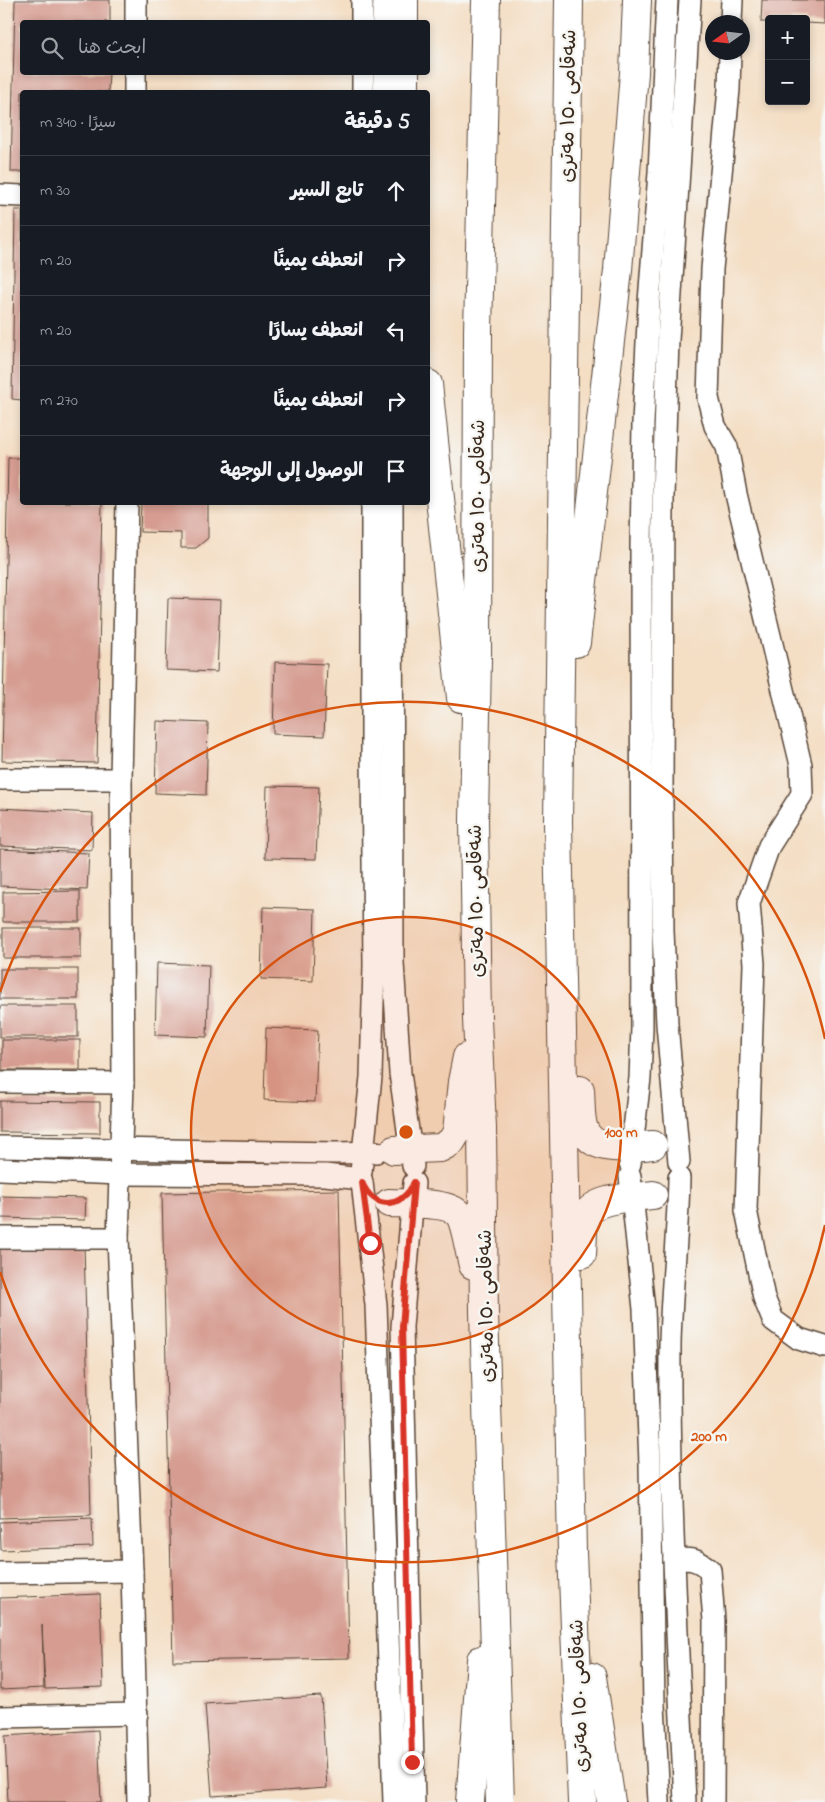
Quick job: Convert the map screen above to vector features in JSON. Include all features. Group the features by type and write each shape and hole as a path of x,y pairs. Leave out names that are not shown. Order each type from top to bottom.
{"highway":[{"path":"404,0 404,20"},
{"name":"شەقامی ١٥٠ مەتری","path":"486,0 478,321 477,659 474,821 477,1019 482,1128 484,1313 500,1802"},
{"name":"شەقامی ١٥٠ مەتری","path":"569,0 558,822 572,1552 582,1802"},
{"path":"558,822 585,553 600,440 618,270 634,73 637,0"},
{"path":"405,75 405,90"},
{"path":"430,402 474,821"},
{"path":"395,1173 451,1142 457,1132 465,1068 477,1019"},
{"path":"562,1020 575,1061 584,1130 590,1139 639,1171 588,1211 578,1288 568,1332"},
{"path":"395,1173 453,1208 461,1218 484,1313"},
{"path":"572,1552 596,1696 610,1802"},
{"path":"470,1802 478,1684 492,1559"}],"street":[{"path":"136,0 136,20"},
{"path":"362,0 362,20"},
{"path":"384,0 384,20"},
{"path":"659,1802 654,1705 650,1464 639,1171 642,1028 641,565 649,302 659,173 667,0"},
{"path":"685,1802 674,1559 670,1347 671,1294 678,1214 679,1170 667,1024 663,930 662,799 663,506 669,330 690,0"},
{"path":"731,15 732,0"},
{"path":"730,60 729,89 712,269 708,398 715,426 727,447 738,504 801,765 802,794 769,846 750,903 754,964 746,1210 764,1298 773,1320 799,1339 825,1347"},
{"path":"135,90 136,75"},
{"path":"363,75 363,90"},
{"path":"384,75 384,90"},
{"path":"0,195 20,196"},
{"path":"127,505 121,780 123,1083 118,1238 132,1571 138,1802"},
{"path":"372,505 374,976 371,1077 395,1173 402,1327 414,1802"},
{"path":"392,505 393,964 400,1073 395,1173 376,1305 394,1802"},
{"path":"0,779 121,780"},
{"path":"0,1082 123,1083"},
{"path":"661,1146 669,1149 675,1155 679,1170 675,1186 669,1192 661,1195 639,1171 661,1146"},
{"path":"0,1147 120,1150 395,1173"},
{"path":"30,1169 31,1147"},
{"path":"0,1169 120,1174 325,1175 395,1173"},
{"path":"0,1238 118,1238"},
{"path":"674,1559 700,1561 710,1570 714,1621 713,1802"},
{"path":"0,1573 132,1571"},
{"path":"0,1717 137,1714"}],"building":[{"path":"15,0 110,0 110,20 20,20 20,75 109,75 108,90 20,90 20,172 11,172"},
{"path":"762,0 825,0 825,24 810,23 810,15 765,15 765,22 761,22"},
{"path":"15,210 20,210 20,400 12,399"},
{"path":"8,458 20,458 20,505 102,505 97,763 2,761"},
{"path":"141,505 208,505 208,538 196,548 181,548 181,533 140,532"},
{"path":"168,598 220,600 217,672 166,670"},
{"path":"275,662 327,664 324,736 273,734"},
{"path":"157,721 208,723 206,795 155,793"},
{"path":"267,786 319,787 316,859 265,858"},
{"path":"0,808 93,813 92,850 0,846"},
{"path":"0,849 89,853 87,890 0,886"},
{"path":"80,891 80,922 3,922 3,892"},
{"path":"263,907 315,909 313,981 261,979"},
{"path":"3,928 81,928 81,958 3,958"},
{"path":"157,963 209,965 207,1037 155,1035"},
{"path":"0,969 78,969 78,999 0,999"},
{"path":"0,1006 78,1006 78,1037 0,1037"},
{"path":"266,1028 318,1030 315,1102 264,1100"},
{"path":"2,1040 80,1040 80,1070 2,1070"},
{"path":"0,1101 100,1102 100,1133 0,1132"},
{"path":"339,1190 349,1658 173,1661 162,1193"},
{"path":"0,1196 86,1198 85,1220 0,1218"},
{"path":"84,1244 91,1515 0,1518 0,1247"},
{"path":"92,1518 93,1547 1,1550 0,1522"},
{"path":"100,1594 103,1687 45,1689 42,1625 44,1688 0,1690 0,1598"},
{"path":"321,1696 327,1788 212,1796 205,1704"},
{"path":"98,1730 101,1802 8,1802 5,1736"}],"route":[{"path":"370,1243 362,1182 365,1190 371,1197 379,1202 388,1203 397,1202 405,1197 411,1191 414,1182 402,1327 412,1762"}]}
